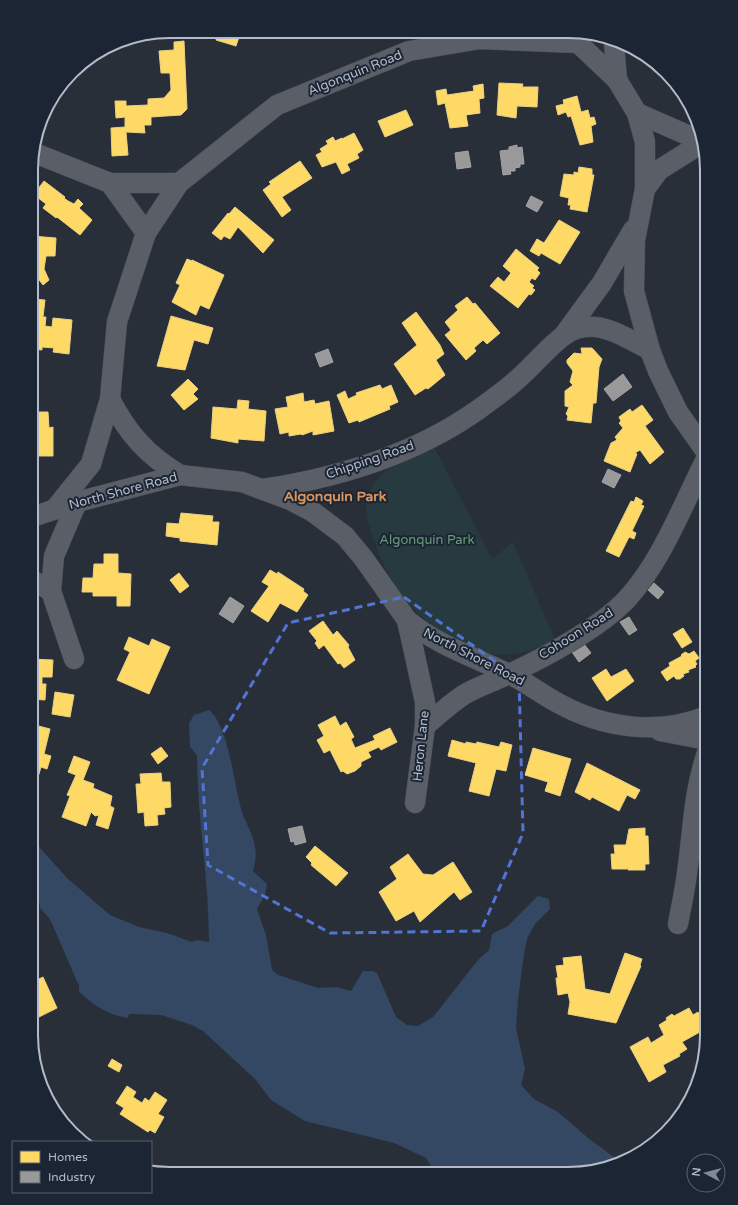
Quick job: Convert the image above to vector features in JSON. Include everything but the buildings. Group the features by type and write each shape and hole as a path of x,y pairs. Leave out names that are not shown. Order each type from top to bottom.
{"street":[{"name":"Algonquin Road","path":"54,510 91,464 110,399 117,322 146,233 179,183 277,105 409,51 480,39 585,39"},
{"name":"Algonquin Road","path":"586,39 617,80 637,113 645,142 646,189 638,218 633,261 634,291 650,350 678,412 700,443"},
{"path":"614,47 617,80"},
{"path":"637,113 696,140"},
{"path":"646,189 659,170 697,145"},
{"path":"39,155 110,183 179,183"},
{"path":"110,183 146,233"},
{"name":"Chipping Road","path":"263,489 295,484 335,474 389,457 426,440 462,420 489,402 520,378 563,337 602,282 626,244 638,218"},
{"name":"Chipping Road","path":"563,337 577,329 590,326 606,329 650,350"},
{"path":"110,399 120,419 131,435 148,453 180,475"},
{"name":"Cohoon Road","path":"425,726 465,694 510,674 564,645 609,616 638,586 663,545 700,471"},
{"name":"North Shore Road","path":"38,515 77,502 180,475 242,482 290,500 313,512 345,536 364,559 408,620 439,642 510,674 557,703 582,715 607,723 633,727 651,728 700,718"},
{"path":"74,658 51,591 54,556 77,502"},
{"path":"38,583 51,591"},
{"name":"Heron Lane","path":"408,620 425,702 425,726 416,803"},
{"path":"651,728 700,738"},
{"path":"678,924 687,874 694,800 700,773"}],"highlighted area":[{"path":"404,597 519,678 523,833 481,931 330,933 208,865 202,768 288,623"}],"green space":[{"name":"Algonquin Park","path":"434,447 492,559 513,542 555,640 533,649 517,653 501,655 488,653 455,640 425,620 412,607 391,578 382,561 369,525 366,506 367,499 374,484 388,470"}],"water":[{"path":"209,710 216,718 226,742 242,812 256,850 253,871 267,884 265,895 257,909 266,935 272,970 278,975 318,988 336,987 351,991 363,971 373,971 377,973 396,1017 407,1025 418,1026 433,1017 478,960 489,950 492,934 508,926 538,896 549,899 550,909 535,924 527,939 524,954 516,1028 525,1069 521,1085 534,1099 558,1112 588,1138 615,1158 585,1166 568,1167 432,1167 426,1158 394,1143 305,1121 271,1100 255,1079 203,1031 192,1025 161,1015 129,1014 128,1018 113,1014 101,1009 79,992 79,986 50,919 40,908 38,899 38,844 40,848 67,878 110,915 139,927 167,933 192,942 197,940 209,942 197,755 190,747 189,723 194,715"}],"district":[{"name":"Algonquin Park","path":"335,496"}]}
